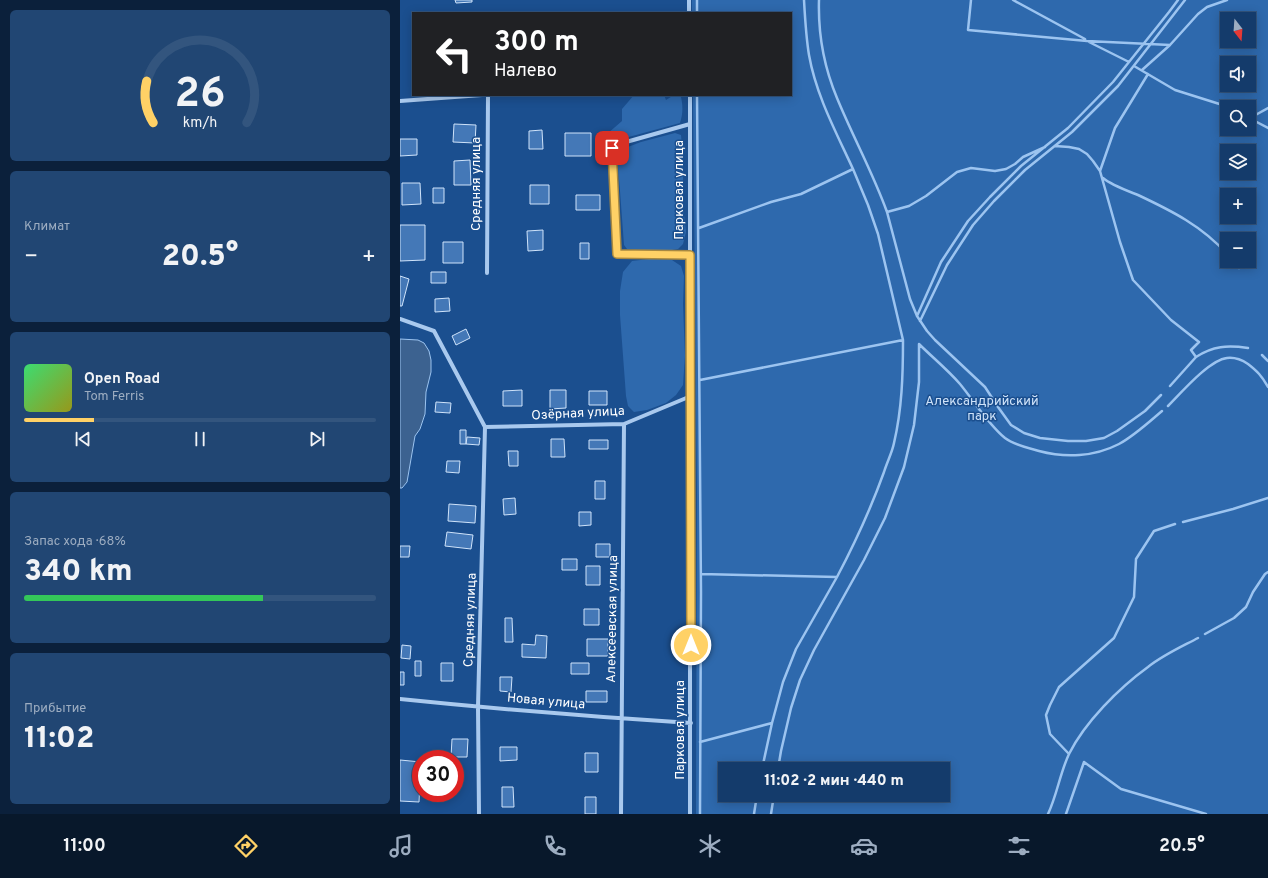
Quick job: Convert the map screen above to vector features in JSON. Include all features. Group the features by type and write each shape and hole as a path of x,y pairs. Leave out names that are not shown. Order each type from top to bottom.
{"street":[{"path":"689,0 689,12"},
{"path":"400,101 468,96"},
{"name":"Средняя улица","path":"486,273 488,96"},
{"name":"Парковая улица","path":"690,96 690,814"},
{"path":"690,124 619,144 612,148 617,254 690,255"},
{"path":"400,319 434,331 485,427"},
{"name":"Озёрная улица","path":"485,427 624,424 691,396"},
{"name":"Алексеевская улица","path":"622,814 624,424"},
{"name":"Средняя улица","path":"479,814 478,707 485,427"},
{"name":"Новая улица","path":"400,699 622,719 691,723"}],"green space":[{"name":"Александрийский парк","path":"692,0 1268,0 1268,814 696,814 697,493 693,96 792,96 792,12 692,12"},
{"path":"633,96 664,96 666,100 670,97 677,96 681,97 682,116 680,123 625,138 612,144 609,142 607,134 622,121 622,109"},
{"path":"675,133 681,135 683,157 683,207 686,232 683,244 678,249 666,251 627,249 624,245 617,156 620,150 641,142"},
{"path":"649,259 672,260 681,266 684,276 683,304 685,356 683,385 676,395 666,403 647,410 634,412 628,406 626,396 620,315 620,291 623,272 632,261"}],"shaded area":[{"path":"400,339 418,340 424,343 429,351 431,360 431,372 426,392 425,414 420,429 415,436 407,482 402,488 400,488"}],"building":[{"path":"455,0 472,0 472,2 456,3"},
{"path":"454,124 476,125 475,143 453,142"},
{"path":"542,130 543,149 529,149 529,131"},
{"path":"565,133 591,133 591,156 565,156"},
{"path":"400,139 417,139 417,155 400,156"},
{"path":"470,160 471,185 454,185 454,161"},
{"path":"402,183 420,183 421,204 402,205"},
{"path":"530,185 549,185 549,204 530,204"},
{"path":"433,188 444,188 444,203 433,203"},
{"path":"576,195 600,195 600,210 576,210"},
{"path":"400,225 425,225 425,260 400,261"},
{"path":"543,230 543,250 528,251 527,231"},
{"path":"443,242 463,242 463,263 443,263"},
{"path":"580,243 589,243 589,259 580,259"},
{"path":"431,272 446,272 446,283 431,283"},
{"path":"400,276 409,279 402,306 400,306"},
{"path":"449,298 450,311 435,312 435,299"},
{"path":"466,329 470,338 456,345 452,336"},
{"path":"522,390 522,406 503,406 503,391"},
{"path":"550,390 566,390 566,408 550,409"},
{"path":"589,391 607,391 607,405 589,405"},
{"path":"436,402 451,403 450,413 435,412"},
{"path":"460,430 466,430 466,444 460,444"},
{"path":"467,437 480,438 479,445 466,444"},
{"path":"551,439 564,439 565,457 551,457"},
{"path":"589,440 608,440 608,449 589,449"},
{"path":"508,451 518,451 518,466 509,466"},
{"path":"447,461 460,461 459,473 446,472"},
{"path":"595,481 605,481 605,499 595,499"},
{"path":"515,498 516,514 504,515 503,499"},
{"path":"449,504 476,506 475,523 448,521"},
{"path":"579,512 591,512 591,525 579,526"},
{"path":"447,532 473,535 471,549 445,546"},
{"path":"596,544 610,544 610,557 596,557"},
{"path":"400,546 410,546 409,557 400,557"},
{"path":"562,559 577,559 577,570 562,570"},
{"path":"586,566 600,566 600,585 586,585"},
{"path":"584,609 599,609 599,625 584,625"},
{"path":"505,618 512,618 513,642 505,642"},
{"path":"536,635 547,636 546,658 522,657 522,644 535,645"},
{"path":"587,639 608,639 608,656 587,656"},
{"path":"402,645 411,646 410,659 401,658"},
{"path":"415,661 421,661 421,676 415,676"},
{"path":"441,663 453,663 453,681 441,681"},
{"path":"571,663 589,663 589,674 571,674"},
{"path":"400,672 404,672 404,685 400,685"},
{"path":"500,677 512,677 511,692 500,691"},
{"path":"586,691 607,691 607,702 586,702"},
{"path":"452,739 468,739 467,757 464,757 464,750 451,750"},
{"path":"500,747 517,747 517,760 500,761"},
{"path":"585,753 598,753 598,772 585,772"},
{"path":"400,760 412,761 412,802 400,801"},
{"path":"502,787 513,787 514,807 502,807"},
{"path":"585,797 596,797 596,814 585,814"}],"waterway":[{"path":"697,0 697,12"},
{"path":"699,228 771,202 801,194 853,169 827,113 816,84 808,48 804,0"},
{"path":"819,0 821,37 825,62 832,86 876,183 887,212"},
{"path":"971,0 968,30 1087,41 1170,45 1142,70"},
{"path":"1013,0 1085,39"},
{"path":"917,316 941,262 968,221 1021,166 1068,128 1113,82 1178,0"},
{"path":"920,321 947,265 973,225 994,201 1025,170 1072,132 1118,86 1185,0"},
{"path":"1170,45 1198,14 1207,7 1227,0"},
{"path":"1089,42 1129,62"},
{"path":"1134,66 1175,90 1220,104"},
{"path":"1100,171 1115,128 1148,74"},
{"path":"697,96 701,592 700,814"},
{"path":"1256,115 1268,108"},
{"path":"1256,122 1268,128"},
{"path":"1055,146 1079,149 1087,154 1093,161 1100,171 1120,242 1133,280 1171,320 1199,342 1191,350 1196,357 1170,386"},
{"path":"1045,147 1023,157 1006,169 995,171 971,168 957,172 926,196 909,206 887,212 910,299 917,316 935,340 985,387 1011,425 1024,433 1040,438 1068,441 1086,441 1104,438 1117,431 1145,411 1161,395"},
{"path":"853,169 878,234 903,340"},
{"path":"1103,178 1106,181 1175,213 1197,227 1220,247"},
{"path":"700,380 903,340 900,405 893,447 868,512 837,577"},
{"path":"779,762 791,708 800,680 814,650 864,560 885,518 904,467 914,425 919,382 919,344 955,379 987,419 1005,438 1013,443 1030,449 1059,455 1079,455 1100,452 1125,441 1162,411"},
{"path":"1196,357 1202,353 1220,347 1248,348"},
{"path":"1262,355 1268,361"},
{"path":"1168,406 1204,371 1220,360 1227,358 1238,359 1248,364 1259,374 1268,387"},
{"path":"1183,522 1268,498"},
{"path":"1069,754 1050,734 1046,715 1050,705 1059,687 1114,638 1134,597 1136,559 1154,531 1175,524"},
{"path":"1205,634 1234,618 1246,607 1253,592 1268,572"},
{"path":"701,574 837,577 796,649 783,682 772,723"},
{"path":"1048,814 1069,754 1093,718 1114,695 1137,675 1172,651 1198,638"},
{"path":"700,742 772,723 764,762"},
{"path":"1066,814 1084,762 1121,789 1206,814"},
{"path":"754,814 756,802"},
{"path":"771,814 773,802"}],"route":[{"path":"612,148 617,254 690,255 691,645"}]}
